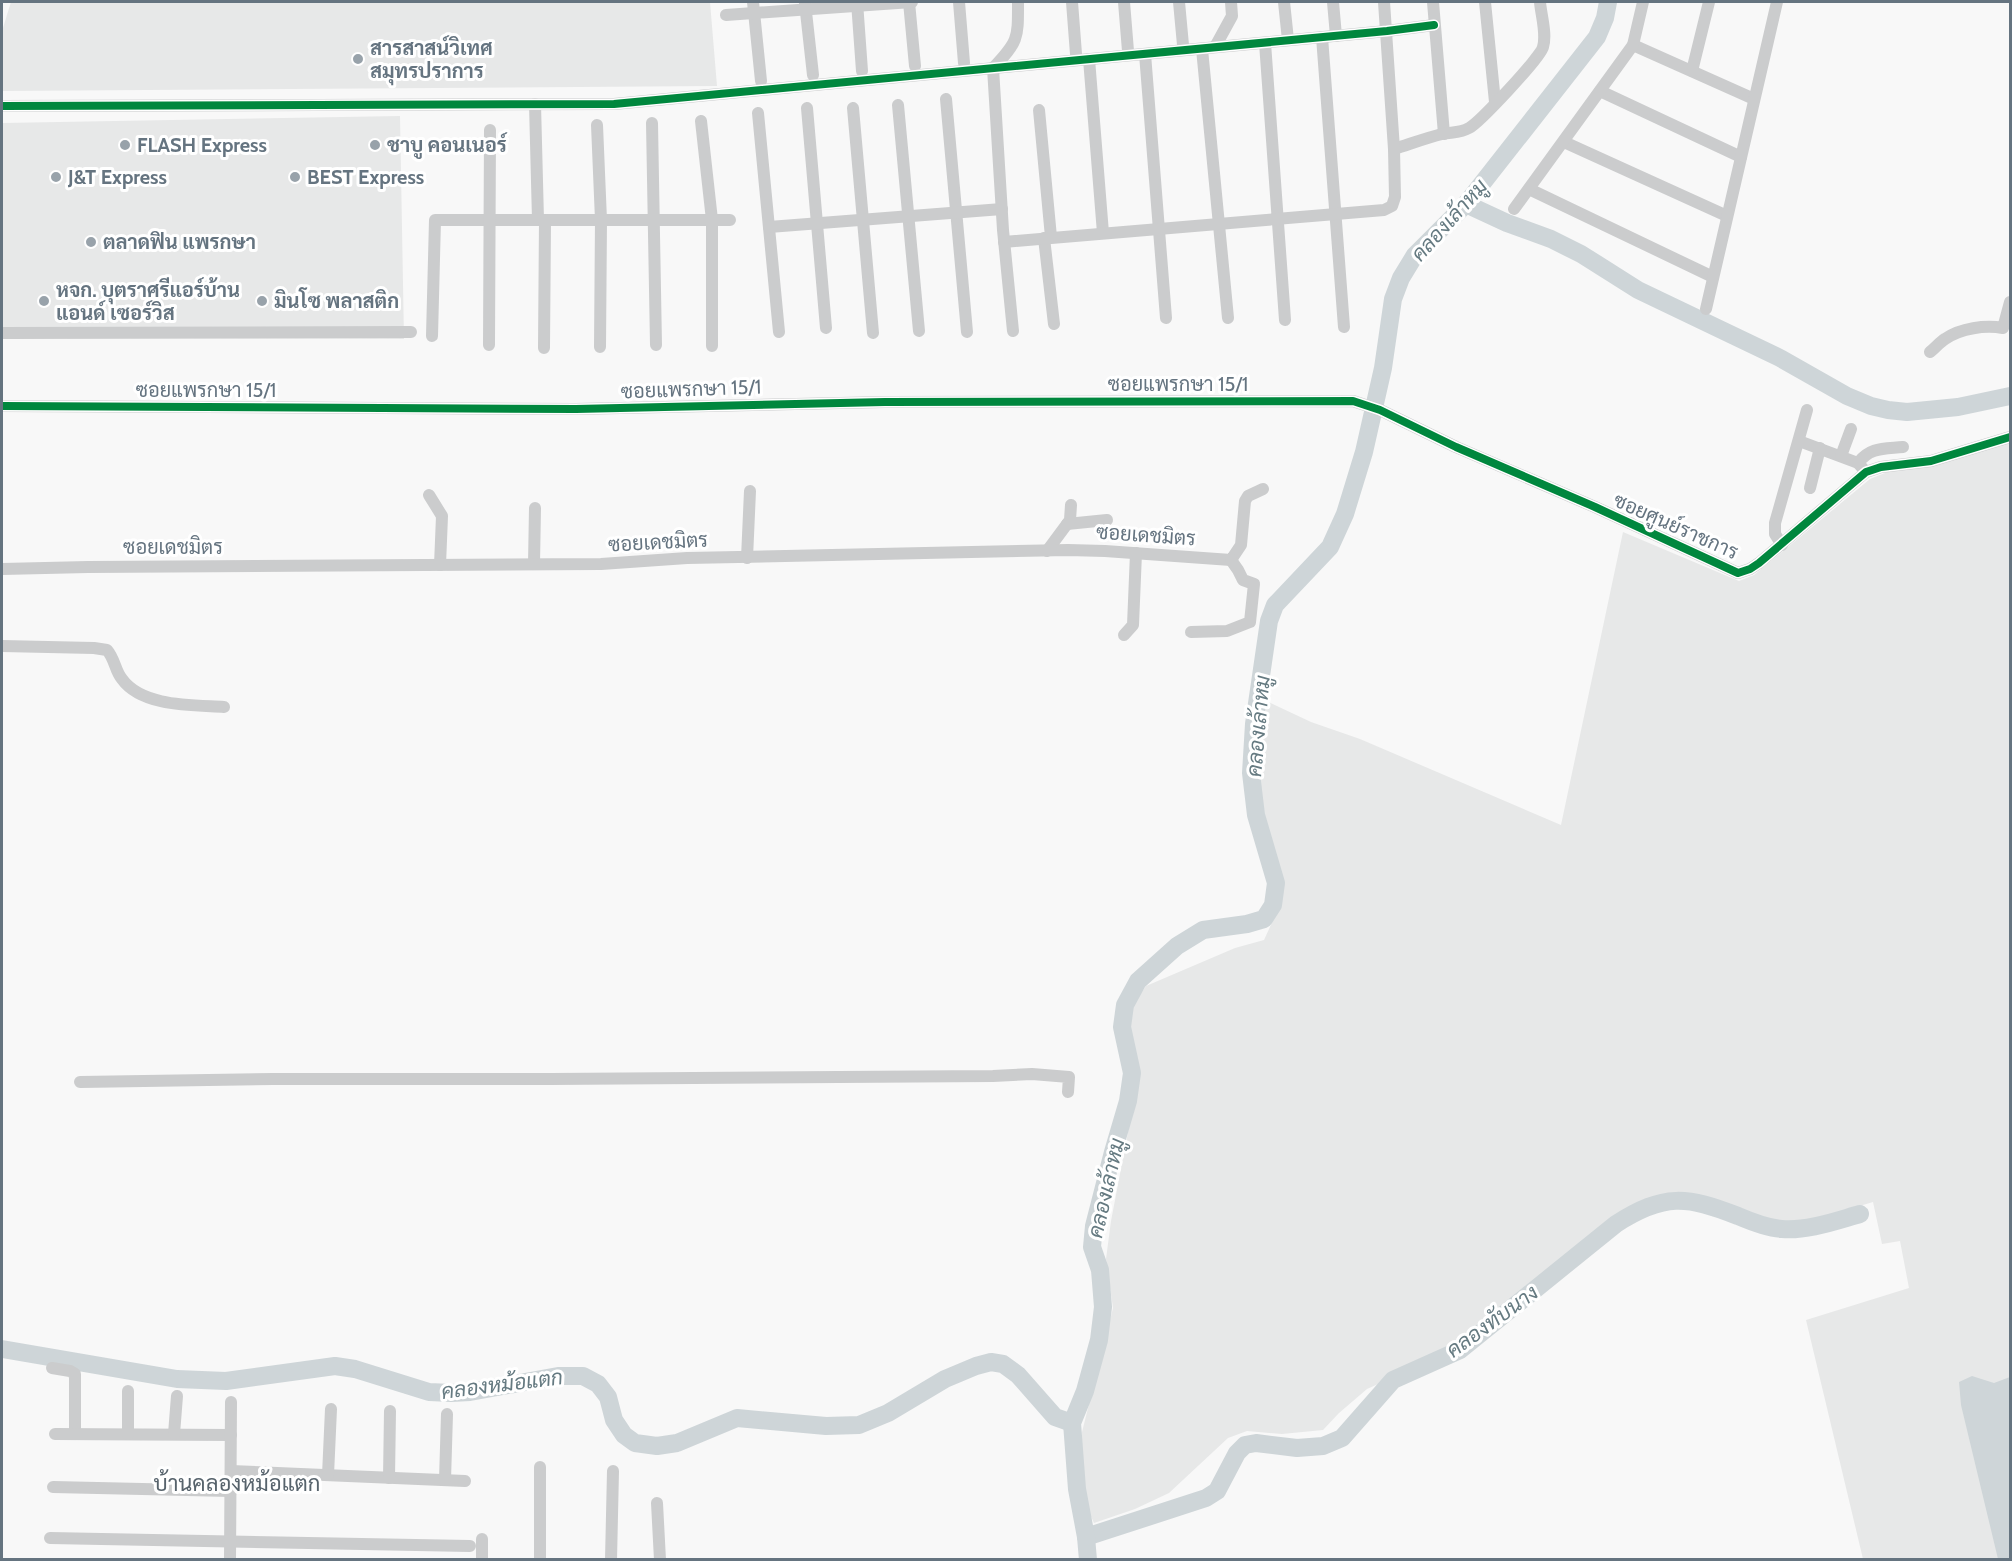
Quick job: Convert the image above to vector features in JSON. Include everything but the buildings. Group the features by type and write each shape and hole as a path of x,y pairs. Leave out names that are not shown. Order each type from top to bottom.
{"street":[{"path":"726,15 754,7 910,2 915,66"},
{"path":"959,2 964,63"},
{"path":"1013,331 1004,242 993,68 1008,52 1018,34 1018,2"},
{"path":"1072,2 1076,54"},
{"path":"1124,2 1128,51"},
{"path":"1179,2 1183,45"},
{"path":"1228,318 1209,48 1232,16 1230,2"},
{"path":"1284,2 1288,40"},
{"path":"1333,2 1336,36"},
{"path":"1004,242 1335,215 1384,210 1392,206 1395,197 1394,149 1384,2"},
{"path":"1433,2 1444,134"},
{"path":"1485,2 1495,102"},
{"path":"1394,149 1469,129 1535,63 1543,48 1544,36 1540,2"},
{"path":"1514,209 1633,45 1643,2"},
{"path":"1692,71 1709,2"},
{"path":"1706,309 1777,2"},
{"path":"857,4 862,71"},
{"path":"806,6 813,75"},
{"path":"754,7 761,81"},
{"path":"2,106 614,104 1434,25"},
{"path":"1322,37 1344,327"},
{"path":"1265,43 1285,321"},
{"path":"1633,45 1755,99"},
{"path":"1145,54 1166,318"},
{"path":"1089,59 1103,233"},
{"path":"1600,91 1741,157"},
{"path":"946,99 967,332"},
{"path":"535,105 542,220 544,348"},
{"path":"898,105 919,331"},
{"path":"807,108 826,327"},
{"path":"853,108 873,333"},
{"path":"1039,110 1054,324"},
{"path":"758,113 779,332"},
{"path":"701,121 712,220 712,346"},
{"path":"652,123 656,345"},
{"path":"597,125 601,220 600,347"},
{"path":"489,345 490,130"},
{"path":"1564,142 1727,216"},
{"path":"1529,189 1713,277"},
{"path":"769,227 1002,209"},
{"path":"432,336 435,220 730,220"},
{"path":"1930,352 1945,338 1965,331 1981,327 2003,328 2010,302"},
{"path":"2,333 411,332"},
{"name":"ซอยแพรกษา 15/1","path":"2,406 576,409 874,402 1353,401 1380,410"},
{"name":"ซอยศูนย์ราชการ","path":"1380,410 1456,447 1595,507 1738,573 1750,569 1782,545 1862,467 1931,461 2010,437"},
{"path":"1782,545 1775,534 1775,523 1807,410"},
{"path":"1840,456 1851,429"},
{"path":"1799,441 1821,448 1862,467 1865,454 1874,449 1903,447"},
{"path":"1810,488 1821,448"},
{"path":"1191,632 1227,631 1250,622 1254,584 1243,580 1231,560 1241,545 1245,501 1248,496 1263,489"},
{"path":"747,558 750,491"},
{"path":"429,495 442,516 440,565"},
{"path":"1047,551 1067,524 1071,515 1071,505"},
{"path":"534,564 535,508"},
{"path":"1067,524 1107,520"},
{"name":"ซอยเดชมิตร","path":"2,569 601,564 687,558 1047,551 1105,551 1231,560"},
{"path":"1124,635 1133,625 1136,553"},
{"path":"2,646 108,650 121,678 135,693 163,702 224,707"},
{"path":"80,1082 1032,1074 1069,1077 1068,1092"},
{"path":"52,1368 75,1374 75,1434"},
{"path":"128,1391 128,1434"},
{"path":"174,1434 177,1396"},
{"path":"230,1560 231,1402"},
{"path":"328,1475 331,1409"},
{"path":"389,1478 390,1411"},
{"path":"445,1480 447,1414"},
{"path":"55,1434 231,1435"},
{"path":"540,1467 540,1560"},
{"path":"231,1471 465,1481"},
{"path":"611,1560 613,1471"},
{"path":"53,1486 231,1491"},
{"path":"657,1503 660,1560"},
{"path":"50,1538 470,1546"},
{"path":"482,1539 482,1560"}],"shaded area":[{"name":"สารสาสน์วิเทศ สมุทรปราการ","path":"11,2 710,2 717,86 2,91 2,31"},
{"path":"400,116 404,339 2,337 2,123"},
{"path":"2010,439 2010,1559 1863,1559 1806,1320 1909,1288 1900,1241 1882,1244 1873,1202 1799,1224 1782,1224 1686,1197 1663,1197 1538,1279 1441,1356 1367,1389 1323,1430 1282,1434 1247,1431 1228,1438 1169,1493 1135,1509 1094,1523 1081,1495 1082,1432 1113,1308 1106,1259 1136,1090 1128,1029 1132,1006 1146,986 1235,948 1264,940 1275,916 1260,850 1255,756 1266,701 1311,722 1360,739 1561,825 1623,532 1739,581 1754,575 1870,479 1897,468"},
{"path":"1972,1376 1994,1383 2010,1377 2010,1559 1998,1559 1961,1405 1959,1382"}],"waterway":[{"name":"คลองเล้าหมู","path":"1088,1560 1077,1489 1072,1423 1085,1391 1099,1340 1103,1307 1100,1270 1092,1247 1094,1226 1128,1101 1132,1073 1122,1027 1125,1005 1138,981 1177,946 1203,930 1247,924 1264,919 1273,905 1276,883 1256,815 1251,773 1254,724 1269,621 1275,605 1330,547 1345,514 1364,452 1383,368 1393,299 1401,278 1415,255 1466,204 1597,37 1605,18 1608,2"},
{"path":"1466,204 1507,223 1551,239 1581,254 1638,290 1780,358 1847,396 1871,406 1907,412 1958,407 2010,396"},
{"name":"คลองทับนาง","path":"1086,1537 1206,1498 1217,1491 1237,1453 1245,1445 1256,1443 1297,1448 1323,1446 1342,1438 1393,1380 1460,1350 1616,1224 1648,1207 1676,1201 1704,1204 1765,1226 1782,1229 1812,1227 1860,1214"},
{"name":"คลองหม้อแตก","path":"2,1349 177,1379 226,1381 335,1366 355,1369 429,1392 470,1392 558,1376 583,1376 598,1384 608,1397 614,1420 624,1435 635,1443 657,1446 677,1443 737,1418 826,1426 859,1425 888,1413 945,1379 991,1362 1003,1364 1018,1375 1055,1417 1072,1423"}],"cycle path":[{"path":"2,106 614,104 1434,25"},
{"path":"2,406 576,409 885,402 1353,401 1380,410 1456,447 1595,507 1738,573 1759,563 1866,472 1881,467 1931,461 2010,437"}],"place":[{"name":"สารสาสน์วิเทศ สมุทรปราการ","path":"358,59"},
{"name":"FLASH Express","path":"125,145"},
{"name":"ชาบู คอนเนอร์","path":"375,145"},
{"name":"J&T Express","path":"56,177"},
{"name":"BEST Express","path":"295,177"},
{"name":"ตลาดฟิน แพรกษา","path":"91,242"},
{"name":"หจก. บุตราศรีแอร์บ้าน แอนด์ เซอร์วิส","path":"44,301"},
{"name":"มินโซ พลาสติก","path":"262,301"}],"district":[{"name":"บ้านคลองหม้อแตก","path":"237,1483"}]}
